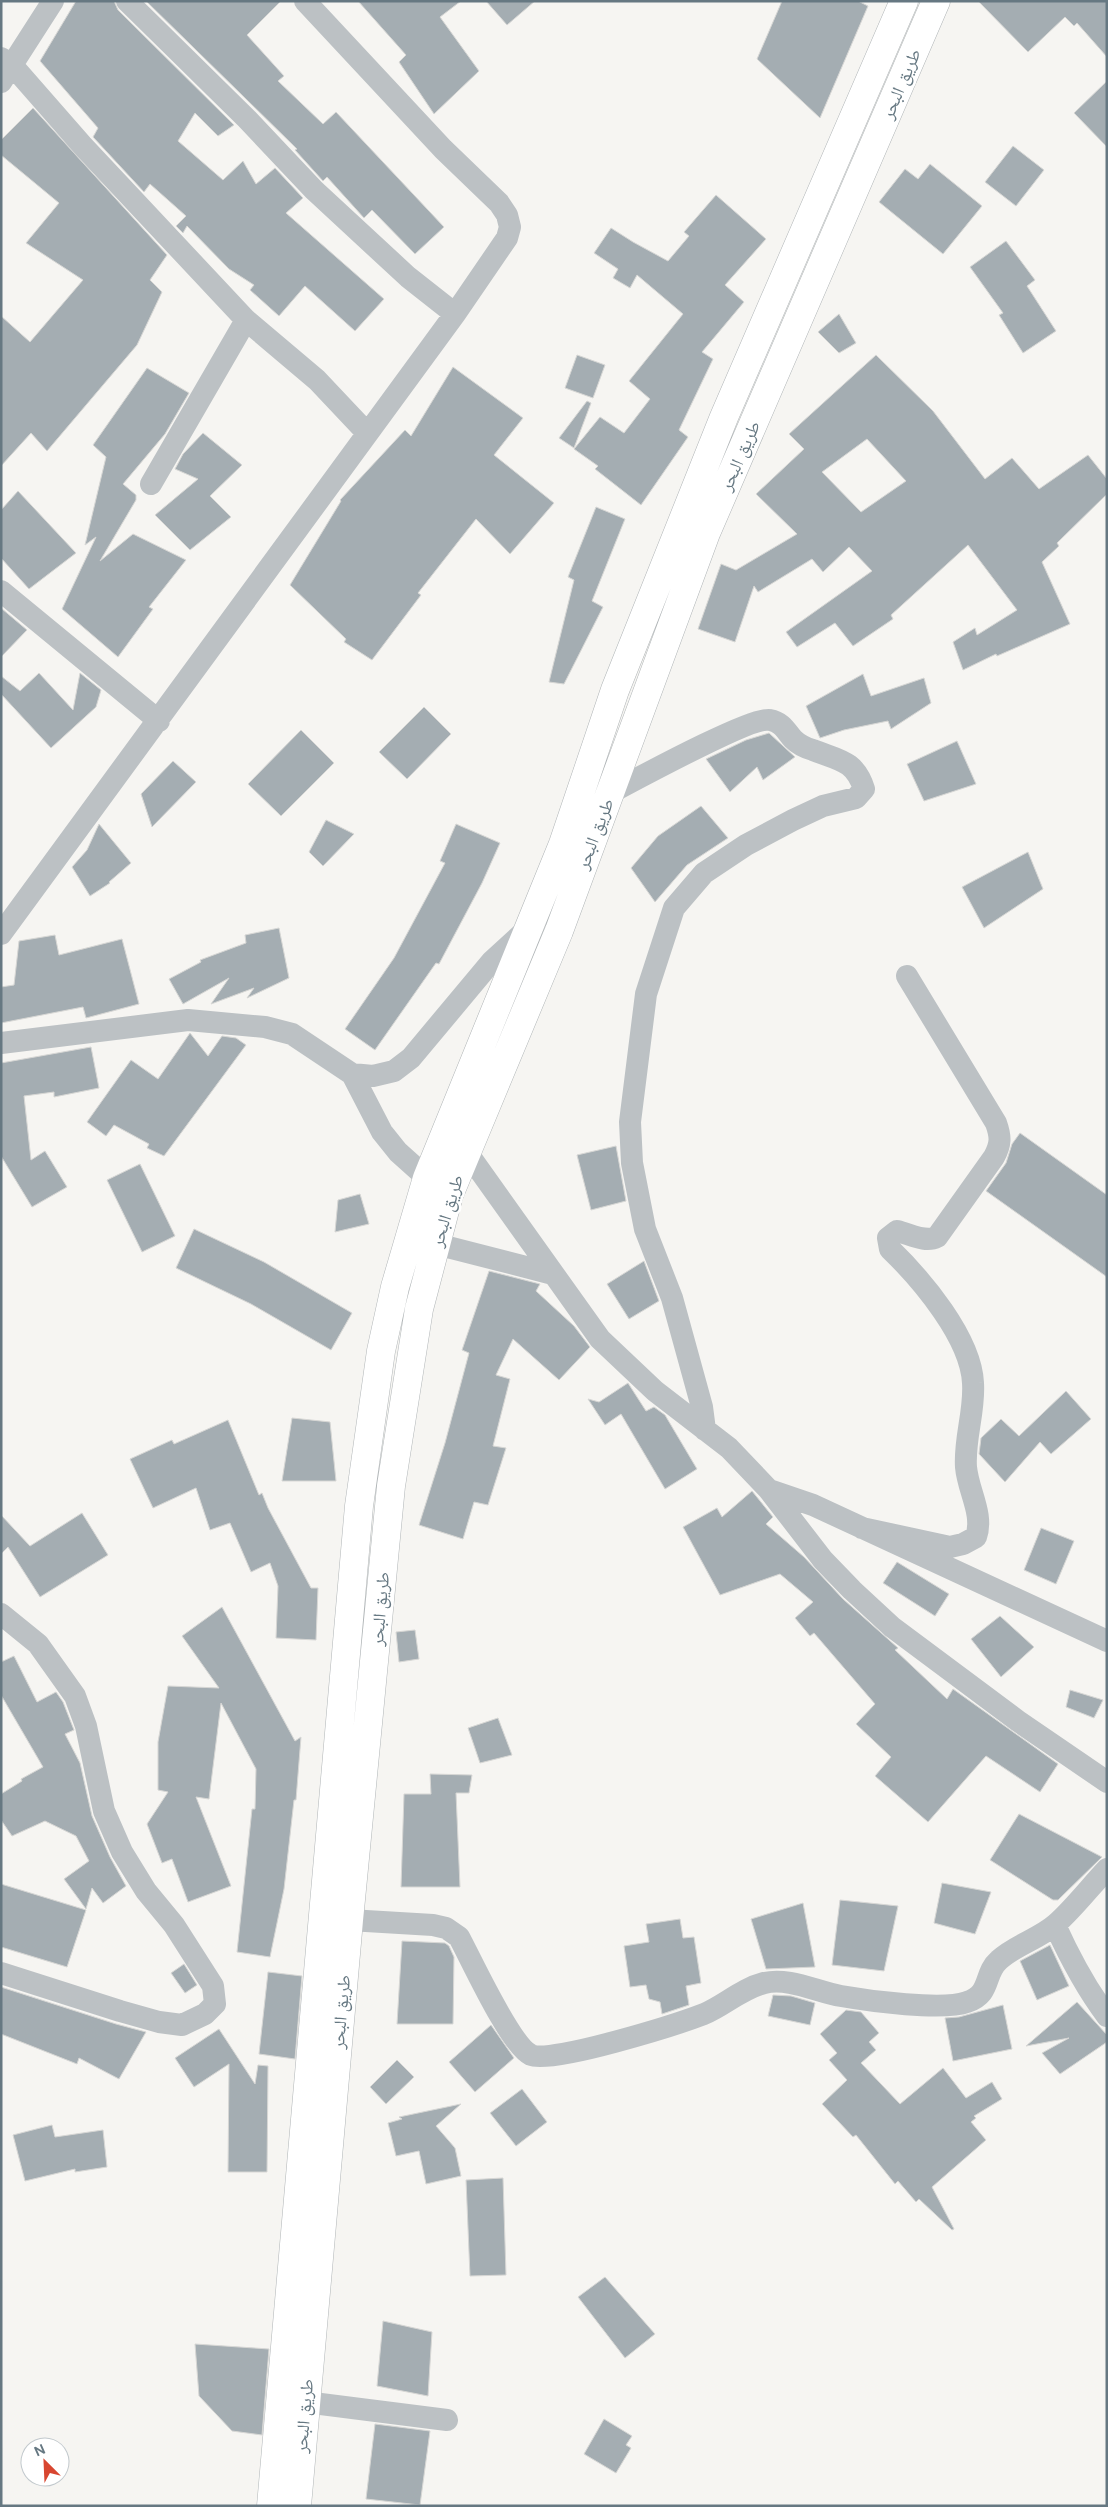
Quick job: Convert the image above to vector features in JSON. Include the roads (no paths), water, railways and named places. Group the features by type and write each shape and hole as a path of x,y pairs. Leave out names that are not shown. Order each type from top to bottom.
{"highway":[{"name":"طريق البحر","path":"271,2506 360,1497 369,1425 391,1305 414,1218 427,1178 563,844 615,690 724,417 904,1"},
{"name":"طريق البحر","path":"297,2506 349,1920 391,1486 419,1309 449,1195 559,932 706,533 936,1"},
{"path":"742,377 772,383"},
{"path":"655,591 682,596"}],"street":[{"path":"53,1 5,68 82,145 246,320 317,380 367,433"},
{"path":"127,1 247,119 314,190 408,277 456,314"},
{"path":"1,934 456,314 507,238 510,227 507,215 498,203 443,150 347,49 305,1"},
{"path":"151,484 246,320"},
{"path":"1,591 159,721"},
{"path":"610,794 716,740 759,721 770,720 784,726 794,740 804,747 846,761 860,775 864,789 856,798 823,806 793,820 746,845 704,873 674,908 646,994 630,1122 632,1163 645,1229 672,1298 702,1408 705,1430"},
{"path":"1,1042 188,1020 221,1022 265,1027 292,1034 352,1074 373,1076 394,1071 411,1058 492,961 528,929"},
{"path":"862,1528 950,1547 963,1544 976,1537 979,1529 979,1515 968,1481 966,1455 974,1384 970,1361 942,1309 890,1249 888,1238 897,1231 924,1239 931,1240 937,1237 994,1157 1000,1146 1001,1136 996,1123 908,976"},
{"path":"352,1074 382,1132 398,1152 427,1178"},
{"path":"466,1151 600,1339 655,1391 729,1448 769,1490 823,1560 852,1590 892,1627 1018,1721 1107,1782"},
{"path":"436,1244 553,1274"},
{"path":"769,1490 813,1505 893,1544 1107,1641"},
{"path":"1,1614 38,1644 75,1696 86,1726 104,1811 122,1852 146,1891 174,1925 213,1986 215,2004 205,2014 182,2025 175,2024 120,2011 1,1973"},
{"path":"349,1920 434,1925 446,1928 459,1937 514,2040 532,2055 549,2056 574,2053 705,2013 750,1987 766,1982 784,1982 841,1996 950,2007 977,1998 985,1990 996,1962 1007,1953 1055,1925 1107,1869"},
{"path":"1055,1925 1072,1964 1088,1991 1107,2016"},
{"path":"305,2402 447,2420"}]}
